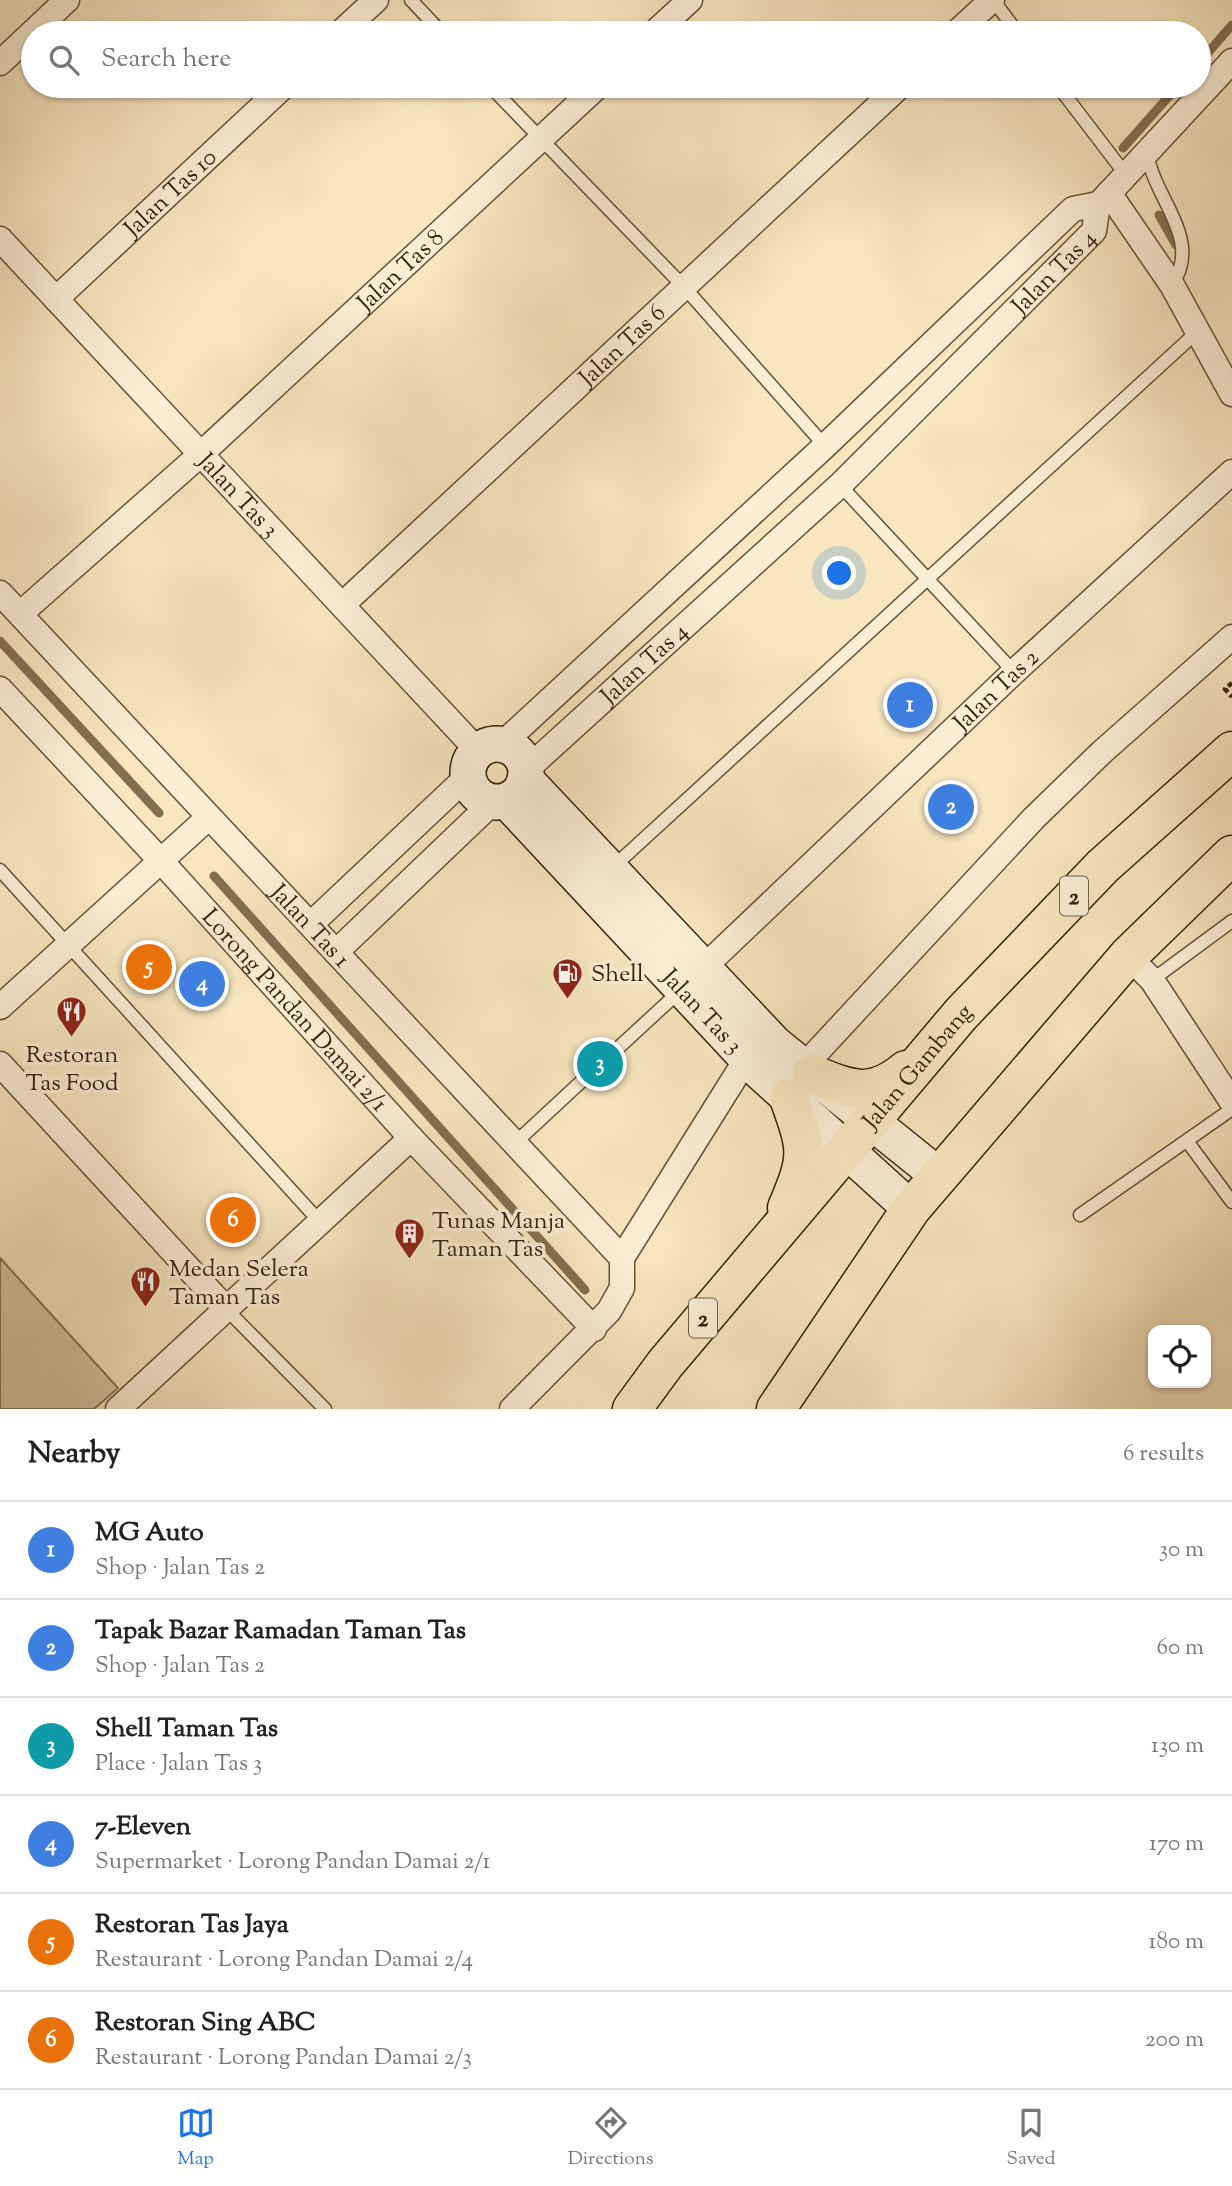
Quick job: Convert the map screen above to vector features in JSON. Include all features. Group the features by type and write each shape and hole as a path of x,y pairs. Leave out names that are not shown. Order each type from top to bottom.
{"highway":[{"name":"Jalan Gambang","path":"632,1409 665,1364 928,1052 1104,866 1232,751"},
{"path":"776,1409 911,1209 939,1176 1140,968 1232,855"},
{"path":"778,1229 799,1177 805,1144 801,1080 848,1089 872,1090 897,1078 928,1052"}],"street":[{"path":"45,21 67,0"},
{"path":"353,21 376,0"},
{"path":"667,21 690,0"},
{"path":"969,21 992,0"},
{"path":"0,63 21,43"},
{"path":"1211,83 1232,61"},
{"name":"Jalan Tas 10","path":"55,299 271,98"},
{"name":"Jalan Tas 8","path":"20,614 201,454 585,98"},
{"name":"Jalan Tas 6","path":"342,605 887,98"},
{"path":"1197,98 1103,199 1171,285 1232,394"},
{"name":"Jalan Tas 4","path":"311,924 482,757 825,446 1073,209 1103,199"},
{"name":"Jalan Tas 4","path":"336,952 840,485 1094,231 1103,199"},
{"name":"Jalan Tas 3","path":"0,239 482,757"},
{"name":"Jalan Tas 2","path":"692,978 1014,672 1232,472"},
{"name":"Jalan Tas 1","path":"0,593 622,1258"},
{"path":"801,1080 1034,818 1102,752 1232,637"},
{"name":"Lorong Pandan Damai 2/1","path":"0,689 411,1138 594,1329"},
{"path":"517,753 513,788 480,797 473,790 482,757 517,753"},
{"name":"Jalan Tas 3","path":"513,788 611,870 692,978 747,1058 801,1080 871,1119 939,1176"},
{"name":"Jalan Tas 3","path":"513,788 692,978 775,1044 845,1151 911,1209"},
{"path":"0,1007 209,817"},
{"path":"1140,968 1232,1102"},
{"path":"512,1409 610,1311 622,1288 622,1258 747,1058"},
{"path":"0,1064 226,1309"},
{"path":"117,1409 411,1138"}],"lane":[{"path":"411,0 431,21"},
{"path":"992,0 1009,21"},
{"path":"501,98 684,287 825,446"},
{"path":"1067,98 1126,175"},
{"path":"1147,152 1151,173 1185,246 1182,266 1171,285"},
{"path":"611,870 1196,332"},
{"path":"840,485 1014,672"},
{"path":"0,870 320,1222"},
{"path":"1140,968 1232,921"},
{"path":"617,1049 692,978"},
{"path":"515,1143 584,1079"},
{"path":"1080,1215 1232,1109"},
{"path":"1187,1141 1232,1202"},
{"path":"226,1309 322,1408"}],"path":[{"path":"1232,683 1225,690 1232,697"}],"shaded area":[{"path":"0,1258 118,1388 94,1409 0,1409"}],"waterway":[{"path":"1211,49 1232,25"},
{"path":"1123,148 1167,98"},
{"path":"1159,215 1176,245"},
{"path":"0,641 159,813"},
{"path":"214,876 585,1290"}],"place":[{"name":"MG Auto","path":"910,705"},
{"name":"Tapak Bazar Ramadan Taman Tas","path":"951,807"},
{"name":"Restoran Tas Jaya","path":"149,967"},
{"name":"7-Eleven","path":"202,984"},
{"name":"Shell","path":"568,1000"},
{"name":"Restoran Tas Food","path":"72,1039"},
{"name":"Shell Taman Tas","path":"600,1064"},
{"name":"Restoran Sing ABC","path":"233,1220"},
{"name":"Tunas Manja Taman Tas","path":"409,1261"},
{"name":"Medan Selera Taman Tas","path":"146,1309"}]}
